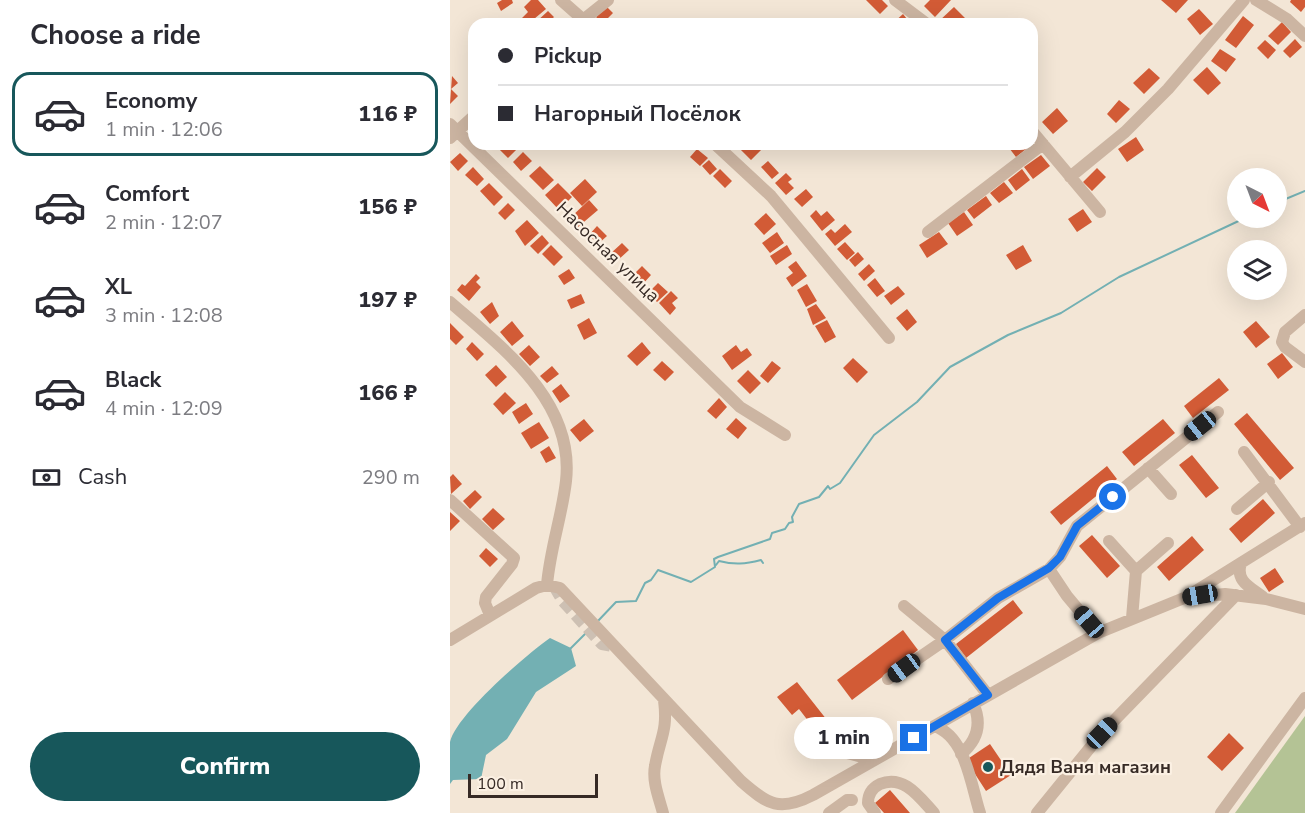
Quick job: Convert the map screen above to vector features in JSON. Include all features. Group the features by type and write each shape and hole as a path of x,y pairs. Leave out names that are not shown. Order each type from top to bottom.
{"street":[{"path":"561,0 578,18"},
{"path":"588,18 608,0"},
{"path":"895,0 919,18"},
{"path":"1070,177 1125,132 1161,96 1244,0"},
{"path":"1256,0 1287,19 1305,36"},
{"path":"452,131 468,120"},
{"name":"Насосная улица","path":"452,131 468,146"},
{"path":"1038,139 1100,212"},
{"path":"1038,147 1042,144"},
{"name":"Насосная улица","path":"472,150 740,407 785,435"},
{"path":"721,150 771,196 889,338"},
{"path":"928,232 1034,150"},
{"path":"450,302 494,340 525,373 553,409 561,426 566,445 566,480 550,555 554,586"},
{"path":"1305,315 1285,332 1282,342 1285,347 1305,362"},
{"path":"888,679 945,640 998,598 1049,568 1060,557 1077,526 1218,412"},
{"path":"450,640 525,593 554,586 566,586 627,651 625,657 648,683 748,787 768,802 785,809 1098,633 1184,598 1303,525 1244,452"},
{"path":"1148,468 1171,494"},
{"path":"1237,509 1269,482"},
{"path":"450,500 514,558 485,600 490,615"},
{"path":"1109,542 1136,571"},
{"path":"1132,618 1136,571 1168,543"},
{"path":"1241,563 1238,572 1241,578 1266,599"},
{"path":"1049,568 1066,596 1098,633"},
{"path":"1184,598 1214,593 1266,599 1305,609"},
{"path":"1037,813 1102,733 1236,595"},
{"path":"904,606 945,640 988,695"},
{"path":"1221,813 1305,698"},
{"path":"663,813 655,783 654,767 667,723 664,700"},
{"path":"961,754 972,743 977,732 977,714 973,703"},
{"path":"934,726 952,737 961,754 980,813"},
{"path":"847,753 874,760"},
{"path":"875,813 868,803 872,791 879,785 896,782 908,786 934,813"},
{"path":"829,813 847,800 852,800"}],"green space":[{"path":"1305,716 1305,813 1235,813"}],"water":[{"path":"550,638 571,648 576,666 536,692 507,739 486,755 481,779 453,780 450,784 450,742 455,730 493,686"}],"building":[{"path":"502,0 512,0 513,3 501,11 497,3"},
{"path":"531,0 538,0 546,9 535,18 522,18 528,12 524,7"},
{"path":"866,0 882,0 888,6 880,14"},
{"path":"930,0 951,0 935,17 924,6"},
{"path":"1161,0 1188,0 1176,13"},
{"path":"1291,0 1305,0 1305,7 1301,12 1290,2"},
{"path":"607,7 613,13 608,18 596,17"},
{"path":"954,7 965,18 942,18"},
{"path":"1199,9 1213,24 1200,35 1187,19"},
{"path":"548,11 554,17 553,18 540,18"},
{"path":"1243,16 1254,25 1236,48 1225,40"},
{"path":"1282,22 1291,32 1278,45 1268,36"},
{"path":"1295,39 1302,47 1290,58 1283,51"},
{"path":"1265,40 1276,50 1268,59 1257,48"},
{"path":"1220,49 1236,59 1226,72 1211,61"},
{"path":"1207,67 1221,83 1208,95 1193,80"},
{"path":"1149,68 1160,78 1144,94 1133,83"},
{"path":"452,76 458,83 451,89"},
{"path":"451,89 458,96 450,104"},
{"path":"1119,100 1130,109 1116,123 1107,114"},
{"path":"1057,108 1068,121 1053,134 1042,122"},
{"path":"1136,137 1144,150 1127,162 1118,149"},
{"path":"500,150 516,150 508,158"},
{"path":"698,150 708,158 700,166 690,157"},
{"path":"741,150 761,150 751,160"},
{"path":"1011,150 1025,150 1016,157"},
{"path":"523,152 532,161 521,171 513,162"},
{"path":"460,153 468,161 458,171 450,162"},
{"path":"1041,155 1050,166 1033,179 1024,167"},
{"path":"709,160 717,169 710,175 702,166"},
{"path":"768,161 779,173 772,179 761,167"},
{"path":"540,166 554,180 543,190 529,176"},
{"path":"473,167 484,179 477,186 465,175"},
{"path":"1097,168 1106,177 1092,191 1083,182"},
{"path":"720,169 732,181 725,188 713,176"},
{"path":"1022,169 1030,180 1016,191 1008,180"},
{"path":"786,173 792,179 788,182 794,188 786,195 775,183"},
{"path":"585,179 597,192 582,206 570,193"},
{"path":"1004,182 1013,193 999,203 990,193"},
{"path":"489,183 503,197 494,206 480,191"},
{"path":"558,183 572,197 559,210 545,195"},
{"path":"806,189 813,197 802,207 794,199"},
{"path":"986,196 992,205 974,219 967,210"},
{"path":"589,200 598,210 578,227 570,218"},
{"path":"508,203 515,210 505,220 498,213"},
{"path":"1083,209 1092,222 1077,232 1068,219"},
{"path":"816,210 821,216 827,211 835,220 822,231 810,216"},
{"path":"964,212 973,225 957,236 948,223"},
{"path":"766,213 776,224 764,235 754,224"},
{"path":"527,220 539,233 525,246 515,231"},
{"path":"845,224 852,232 835,246 825,234 831,229 835,233"},
{"path":"597,226 607,236 598,244 589,235"},
{"path":"777,232 784,243 770,253 762,243"},
{"path":"939,232 948,244 927,258 919,245"},
{"path":"542,235 549,243 538,254 530,246"},
{"path":"845,242 855,253 847,260 837,249"},
{"path":"622,243 629,250 617,261 610,254"},
{"path":"551,245 563,257 554,266 542,254"},
{"path":"787,245 792,254 776,265 770,256"},
{"path":"1023,245 1032,261 1016,270 1006,255"},
{"path":"858,252 864,259 855,267 849,260"},
{"path":"796,261 807,276 792,287 786,278 793,273 788,267"},
{"path":"869,264 875,271 864,281 858,274"},
{"path":"642,266 651,275 642,285 632,276"},
{"path":"569,269 575,278 564,285 558,276"},
{"path":"476,274 480,278 476,282 481,287 469,301 457,290 462,284 465,286"},
{"path":"875,278 885,291 877,297 867,285"},
{"path":"658,283 668,292 657,302 648,293"},
{"path":"807,284 817,301 806,307 797,290"},
{"path":"898,286 905,294 891,305 884,296"},
{"path":"671,291 678,298 672,303 676,308 670,315 659,303"},
{"path":"581,294 585,303 571,309 567,300"},
{"path":"492,302 499,316 490,324 480,312"},
{"path":"816,304 826,318 813,325 807,309"},
{"path":"907,309 917,322 907,331 896,318"},
{"path":"589,318 597,333 584,340 577,325"},
{"path":"827,320 836,337 825,343 815,326"},
{"path":"512,321 524,336 512,346 500,332"},
{"path":"1256,321 1270,337 1256,348 1243,332"},
{"path":"450,323 464,337 456,345 450,339"},
{"path":"472,342 484,354 477,361 466,349"},
{"path":"642,342 651,353 637,366 627,356"},
{"path":"529,345 540,357 530,366 519,354"},
{"path":"736,345 741,352 747,348 752,355 732,370 722,356"},
{"path":"1282,353 1293,367 1278,379 1267,364"},
{"path":"853,358 868,372 857,383 843,368"},
{"path":"662,361 674,372 665,381 653,370"},
{"path":"772,361 781,368 768,383 760,376"},
{"path":"496,365 507,377 496,387 485,375"},
{"path":"552,366 559,374 547,383 540,376"},
{"path":"748,370 761,383 750,394 737,381"},
{"path":"1219,378 1229,390 1193,418 1184,406"},
{"path":"561,384 570,396 560,403 552,391"},
{"path":"505,392 516,403 503,415 493,404"},
{"path":"719,398 727,407 716,419 707,411"},
{"path":"526,403 533,414 519,424 512,412"},
{"path":"1247,413 1294,468 1280,480 1234,424"},
{"path":"736,418 747,428 738,439 726,429"},
{"path":"584,419 594,431 580,442 570,430"},
{"path":"1163,419 1175,433 1134,466 1122,452"},
{"path":"539,422 549,438 531,449 521,433"},
{"path":"549,446 556,458 546,463 540,452"},
{"path":"1192,455 1219,488 1206,498 1179,465"},
{"path":"1107,466 1117,479 1061,525 1050,512"},
{"path":"453,474 462,484 451,494 450,477"},
{"path":"475,490 482,497 470,509 463,501"},
{"path":"1263,499 1275,513 1241,543 1229,529"},
{"path":"493,508 505,519 493,530 482,519"},
{"path":"450,512 460,521 450,531"},
{"path":"1092,535 1120,566 1107,578 1079,546"},
{"path":"1192,536 1204,550 1169,581 1157,567"},
{"path":"486,548 498,559 490,567 479,556"},
{"path":"1275,568 1284,582 1269,592 1260,578"},
{"path":"1013,600 1023,613 966,658 956,644"},
{"path":"903,630 918,650 852,700 837,680"},
{"path":"797,682 838,734 826,744 799,709 792,715 777,697"},
{"path":"1229,733 1244,748 1222,771 1207,757"},
{"name":"Дядя Ваня магазин","path":"990,744 1011,775 986,791 966,760"},
{"path":"890,790 910,813 884,813 875,803"}],"waterway":[{"path":"1287,198 1305,191"},
{"path":"597,622 616,602 636,601 645,583 651,580 658,570 691,582 715,567 714,559 770,539 772,533 785,529 789,523 793,522 792,517 799,504 819,497 828,486 830,489 840,483 874,435 917,402 950,367 1008,335 1061,313 1119,277 1227,226"},
{"path":"716,565 719,561 740,564 761,560 763,563"},
{"path":"570,649 591,628"}],"tunnel":[{"path":"554,586 563,601 602,644 617,647"}],"place":[{"name":"Дядя Ваня магазин","path":"988,767"}],"route":[{"path":"914,738 988,695 945,640 998,598 1049,568 1060,557 1077,526 1113,497"}]}
